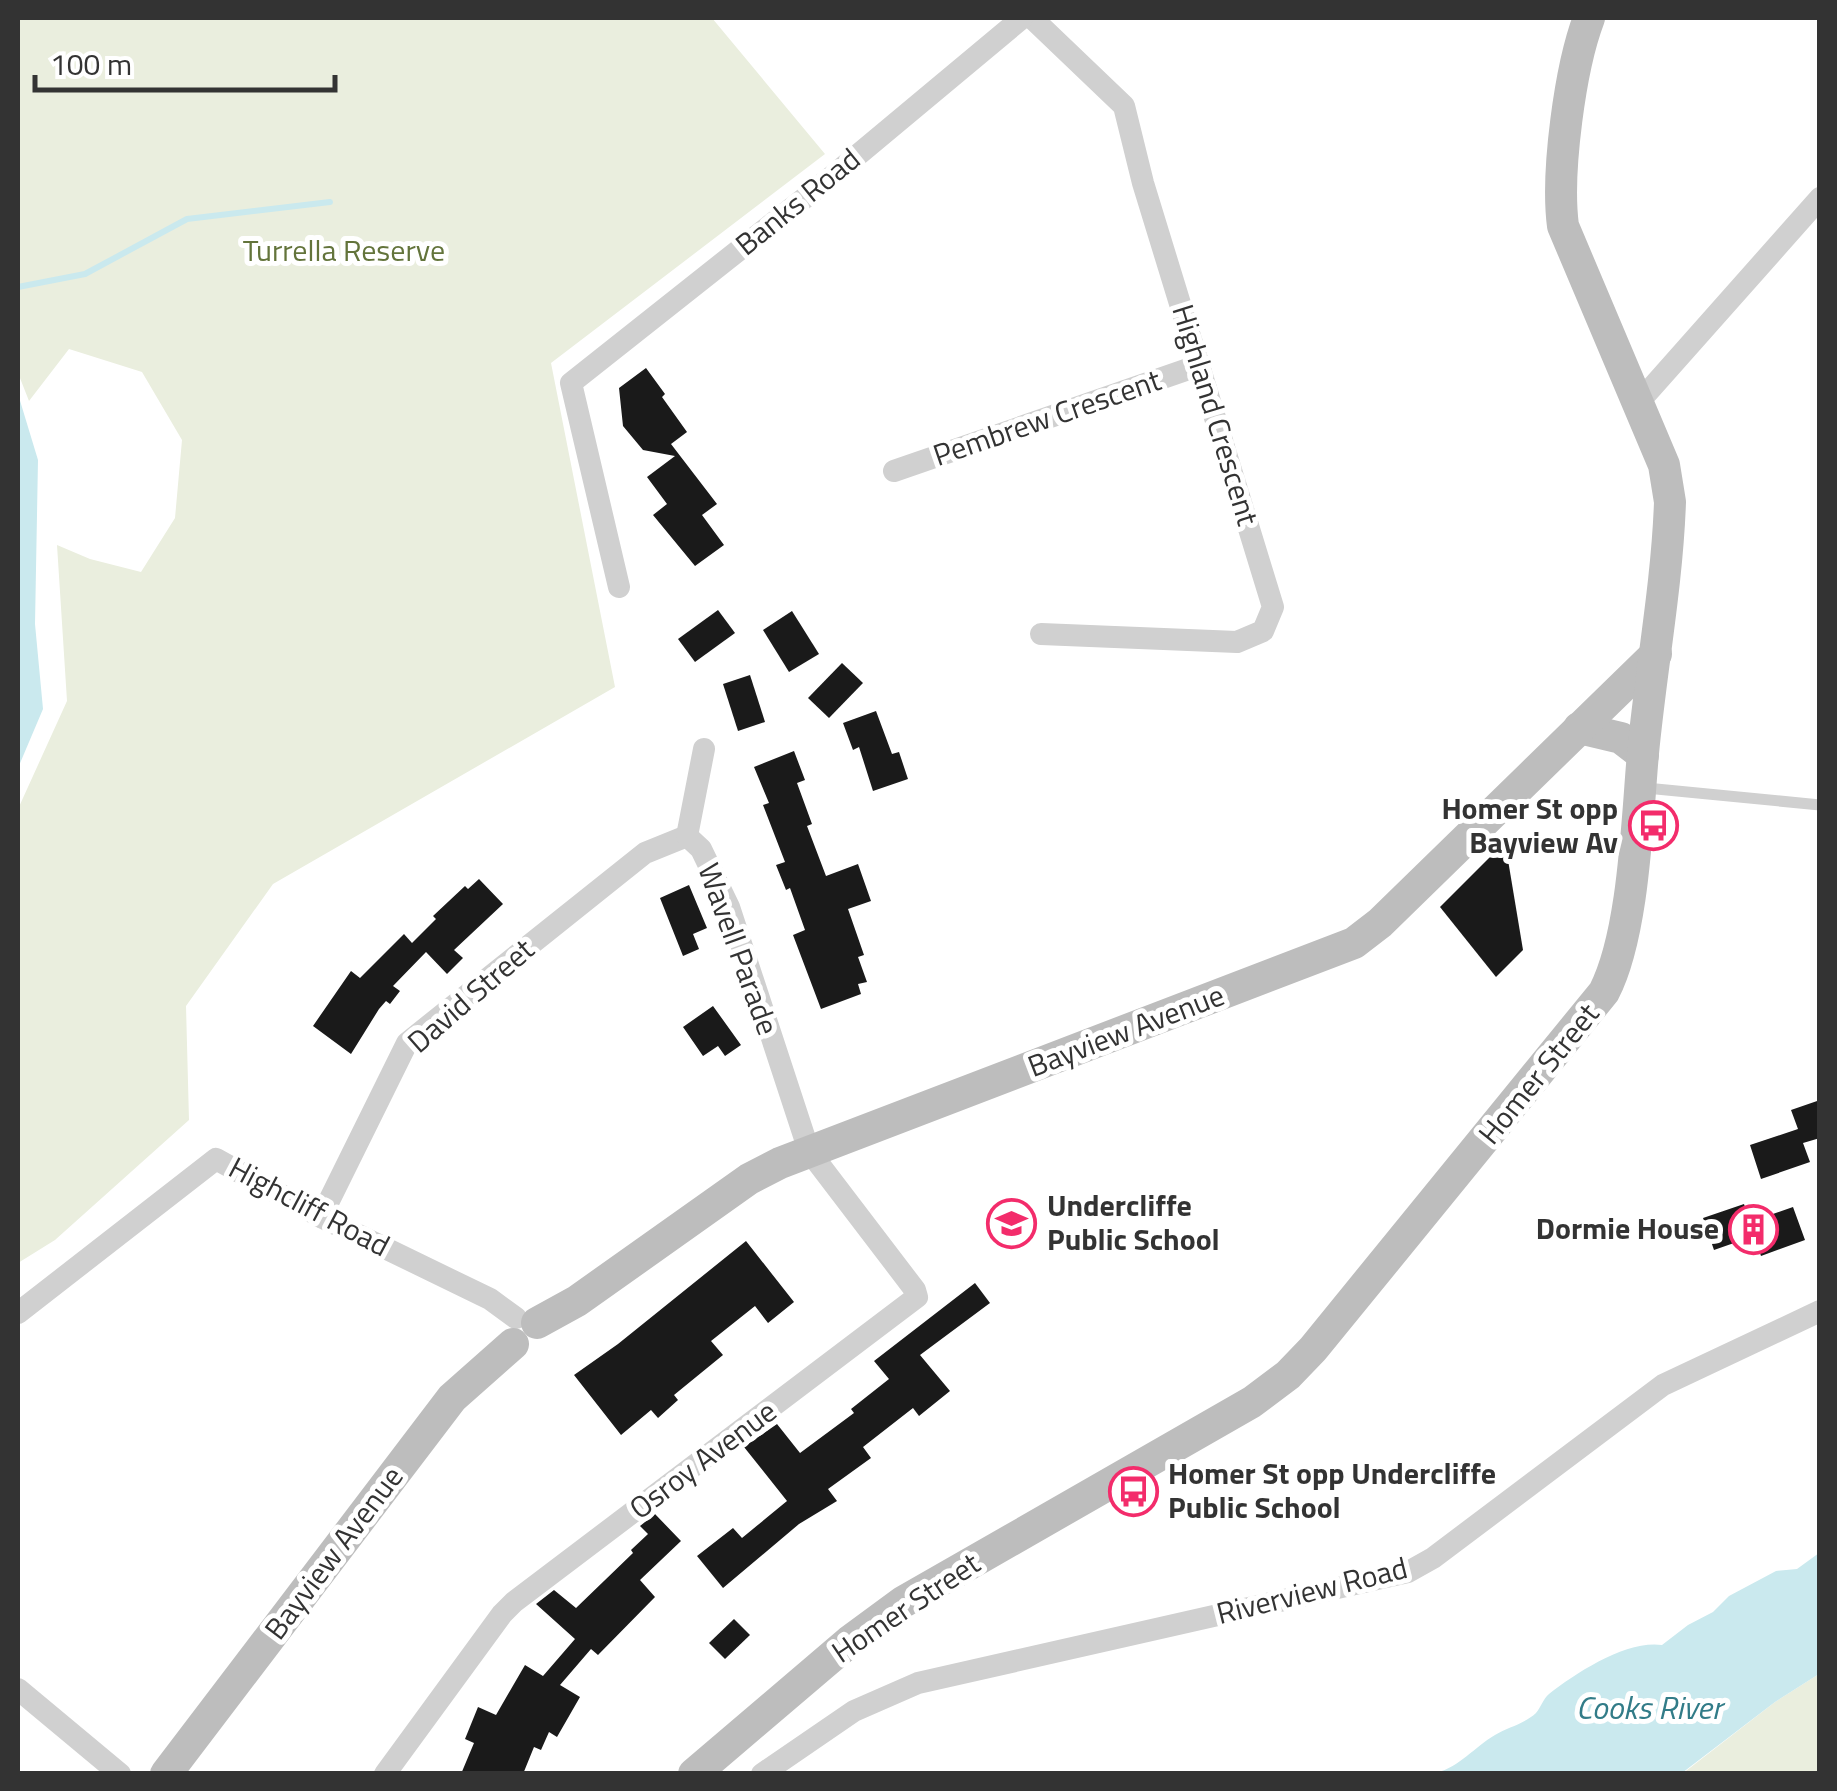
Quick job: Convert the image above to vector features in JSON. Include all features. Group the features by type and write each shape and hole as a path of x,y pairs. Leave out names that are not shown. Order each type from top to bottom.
{"main road":[{"name":"Homer Street","path":"694,1774 850,1640 903,1602 1252,1402 1301,1363 1604,992 1620,953 1670,502 1664,465 1572,255 1560,206 1577,56 1589,18"},
{"name":"Bayview Avenue","path":"166,1774 452,1398 522,1328 577,1300 749,1178 808,1151 1354,943 1380,923 1656,654"},
{"path":"1579,728 1621,738 1642,771"}],"street":[{"name":"Banks Road","path":"619,588 571,383 1022,18"},
{"name":"Highland Crescent","path":"1032,18 1124,106 1143,183 1273,607 1263,631 1237,642 1042,634"},
{"path":"1638,402 1820,198"},
{"name":"Pembrew Crescent","path":"894,471 1200,365"},
{"name":"Wavell Parade","path":"704,749 687,836 701,849 729,908 808,1151"},
{"name":"David Street","path":"322,1216 408,1043 645,853 687,836"},
{"name":"Osroy Avenue","path":"386,1774 514,1602 917,1297 808,1151"},
{"name":"Highcliff Road","path":"18,1313 216,1158 490,1300 522,1328"},
{"name":"Riverview Road","path":"762,1774 854,1711 918,1683 1408,1572 1663,1384 1820,1311"},
{"path":"18,1689 120,1774"}],"lane":[{"path":"1642,771 1820,805"}],"green space":[{"name":"Turrella Reserve","path":"18,18 712,18 825,154 551,363 615,687 273,884 186,1006 189,1120 55,1240 18,1263 18,809 67,701 57,545 90,559 141,572 175,518 182,440 142,372 69,349 29,401 18,373"},
{"path":"1819,1674 1819,1773 1682,1774 1775,1702"}],"water":[{"path":"18,394 38,460 35,624 43,709 18,768"},
{"name":"Cooks River","path":"1819,1553 1819,1674 1775,1702 1682,1773 1436,1773 1531,1717 1549,1694 1588,1668 1634,1647 1662,1645 1713,1612 1729,1596 1776,1571 1797,1569"}],"building":[{"path":"646,368 687,432 671,444 717,504 702,515 724,545 695,566 653,515 667,504 647,477 675,456 643,450 623,426 619,388"},
{"path":"718,610 735,633 695,662 678,639"},
{"path":"792,611 819,654 789,672 763,630"},
{"path":"842,663 863,683 829,718 808,698"},
{"path":"750,675 765,722 738,731 723,684"},
{"path":"876,711 892,754 899,752 908,779 873,791 859,747 853,750 843,723"},
{"path":"794,751 805,780 797,783 812,824 807,826 826,876 858,864 871,901 848,909 864,955 858,957 867,982 858,984 861,994 821,1009 793,935 805,930 790,888 786,890 776,865 785,862 763,805 769,803 754,767"},
{"path":"1505,842 1523,950 1496,977 1440,907"},
{"path":"479,879 503,904 454,950 463,958 447,974 426,952 393,986 400,991 390,1004 386,1001 379,1009 351,1054 313,1026 351,971 360,978 404,934 412,943 436,919 433,916 465,886 468,889"},
{"path":"689,885 707,928 693,934 699,949 683,956 660,898"},
{"path":"713,1006 741,1045 725,1056 718,1046 703,1056 683,1027"},
{"path":"1820,1100 1820,1138 1803,1143 1810,1162 1761,1179 1750,1145 1798,1129 1791,1110"},
{"name":"Dormie House","path":"1744,1204 1750,1222 1793,1207 1805,1240 1761,1256 1754,1236 1714,1250 1703,1218"},
{"path":"746,1241 794,1302 768,1323 755,1306 711,1341 723,1355 674,1395 678,1400 658,1418 651,1410 621,1435 574,1375"},
{"path":"975,1283 990,1303 920,1355 950,1391 919,1416 913,1408 863,1447 871,1458 828,1489 837,1501 799,1524 723,1588 697,1556 733,1528 742,1538 787,1501 744,1447 777,1424 800,1453 854,1413 851,1409 889,1379 874,1361"},
{"path":"655,1514 681,1541 640,1580 655,1597 598,1655 591,1649 560,1685 580,1697 557,1737 549,1732 541,1750 534,1747 523,1774 461,1774 474,1743 465,1739 478,1707 496,1715 525,1665 543,1676 575,1639 536,1604 554,1590 576,1608 633,1553 631,1550 648,1534 640,1526"},
{"path":"734,1619 750,1635 725,1659 709,1643"}],"waterway":[{"path":"18,287 85,274 187,219 330,202"}],"place":[{"name":"Homer St opp Bayview Av","path":"1653,826"},
{"name":"Undercliffe Public School","path":"1012,1223"},
{"name":"Dormie House","path":"1754,1229"},
{"name":"Homer St opp Undercliffe Public School","path":"1133,1491"}]}
